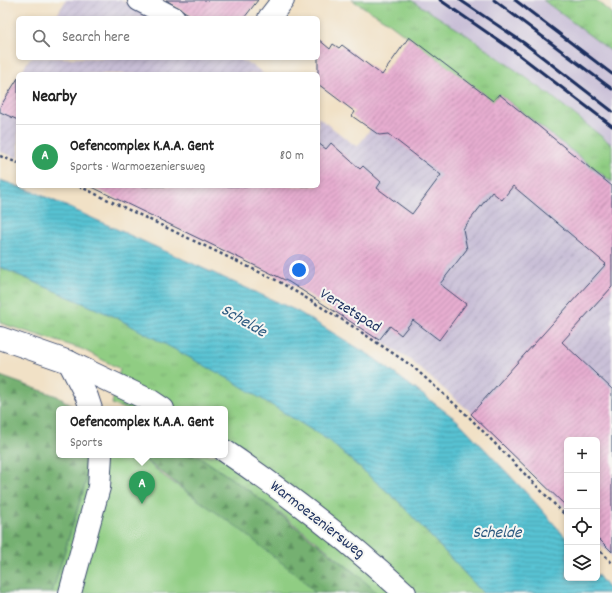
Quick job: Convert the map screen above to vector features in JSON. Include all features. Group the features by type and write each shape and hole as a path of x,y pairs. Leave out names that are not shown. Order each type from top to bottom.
{"street":[{"path":"138,0 170,16"},
{"path":"271,16 283,0"},
{"path":"0,338 69,362 158,406"},
{"path":"69,362 90,406"},
{"name":"Warmoezeniersweg","path":"228,454 262,477 372,563 405,593"},
{"path":"70,593 99,487 101,458"}],"path":[{"path":"0,156 16,162"},
{"name":"Verzetspad","path":"83,188 278,281 346,322 412,366 468,416 564,514"},
{"path":"600,550 612,564"}],"shaded area":[{"path":"66,0 121,0 153,16 56,16"},
{"path":"411,0 543,0 612,52 612,145 550,95 506,63 467,35"},
{"path":"429,52 493,101 499,94 612,182 612,557 600,544 600,437 564,437 564,507 473,414 409,359 289,282 94,188 320,188 320,119 357,147"},
{"path":"29,60 242,60 261,72 21,72"},
{"path":"16,81 16,157 0,152 0,107"}],"green space":[{"path":"352,0 411,0 467,35 550,95 612,145 612,182 499,94 493,101 388,22"},
{"path":"543,0 596,0 612,14 612,52"},
{"path":"0,267 115,317 231,379 328,440 398,501 483,593 377,593 356,574 290,521 201,458 228,458 228,406 117,406 112,404 120,369 82,349 0,323"},
{"path":"0,376 57,396 72,406 56,406 56,458 89,458 86,481 52,593 0,593"},
{"path":"89,458 143,458 165,477 237,527 303,580 315,593 52,593 86,482"},
{"path":"143,458 201,458 251,492 360,577 377,593 315,593 303,580"}],"water":[{"name":"Schelde","path":"0,180 16,186 16,188 23,188 37,193 297,311 371,356 458,421 534,501 564,536 564,581 600,581 600,578 612,593 483,593 398,501 328,440 231,380 115,317 0,267"}],"building":[{"path":"166,0 258,0 246,16 192,16"},
{"path":"409,37 493,101 499,94 612,186 612,287 562,342 612,389 612,552 600,540 600,437 564,437 564,504 471,414 606,264 513,186 502,200 492,192 463,229 467,249 440,284 466,304 439,340 413,320 401,335 390,326 379,340 289,282 94,188 320,188 320,144 326,149 331,143 360,169 363,166 381,182 377,188 412,214 441,175 388,134 379,135 352,116 355,112 320,86 318,60 320,60 320,41 330,49 333,44 339,48 342,45 382,75"},
{"path":"16,81 16,119 0,112 0,107"}],"railway":[{"path":"440,0 514,51 612,126"},
{"path":"460,0 524,43 612,111"},
{"path":"494,0 612,89"},
{"path":"515,0 612,74"}],"place":[{"name":"Oefencomplex K.A.A. Gent","path":"142,504"}]}
